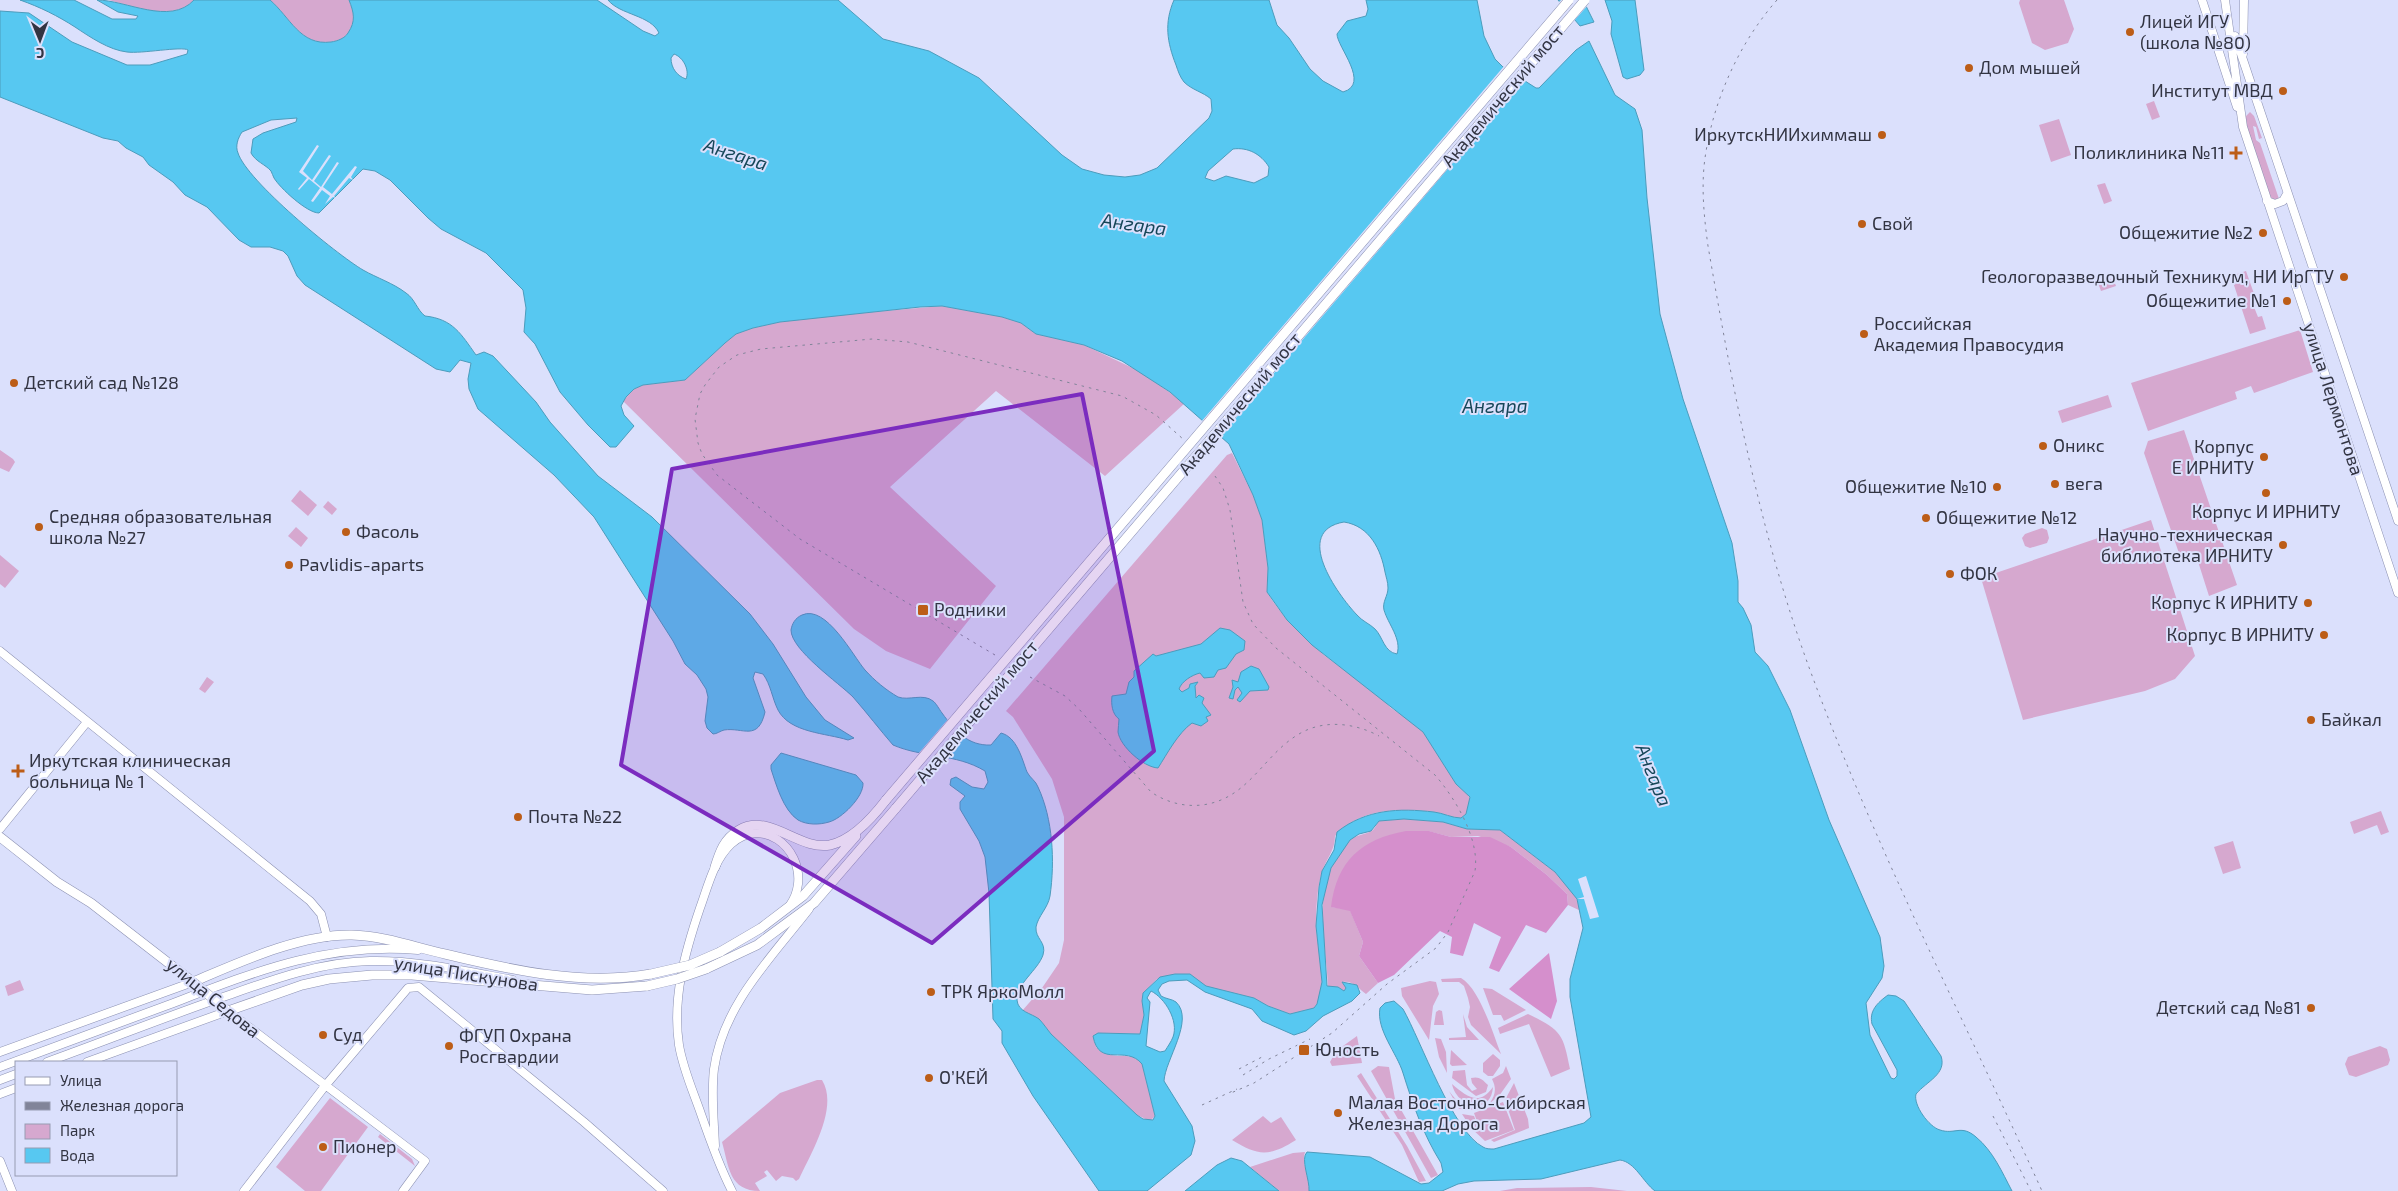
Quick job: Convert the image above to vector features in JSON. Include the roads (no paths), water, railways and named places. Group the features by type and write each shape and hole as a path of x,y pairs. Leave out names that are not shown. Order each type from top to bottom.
{"main road":[{"name":"Академический мост","path":"870,818 1569,0"},
{"name":"Академический мост","path":"547,986 611,990 647,986 706,969 757,945 814,903 1585,0"},
{"path":"2202,0 2243,127"},
{"name":"улица Лермонтова","path":"2226,0 2243,127 2398,594"},
{"name":"улица Лермонтова","path":"2226,0 2244,64 2398,521"},
{"path":"2244,0 2244,64"},
{"path":"2267,201 2276,204 2280,203 2287,194"},
{"path":"0,650 310,901 321,914 327,936"},
{"path":"0,829 87,722"},
{"path":"732,1191 716,1156 682,1058 677,1018 685,957 715,867 726,841 746,826 764,826 810,844 825,846 848,837 870,818"},
{"path":"0,1052 270,952 327,936 352,935 373,937 447,955 573,978 608,980 651,974 690,965 720,952 761,928 803,896 870,818"},
{"path":"715,867 728,847 743,836 763,833 777,838 789,849 797,869 796,893 787,908"},
{"name":"улица Седова","path":"0,837 57,882 91,903 425,1162 402,1191"},
{"path":"716,1156 713,1081 717,1053 724,1031 744,993 814,903"},
{"name":"улица Пискунова","path":"16,1061 219,986 317,954 341,950 391,948 447,955"},
{"name":"улица Пискунова","path":"50,1061 267,982 344,964 367,961 414,963 547,986"},
{"name":"улица Пискунова","path":"89,1061 302,985 349,976 403,975 547,986"},
{"path":"244,1191 325,1086 408,988 419,987 584,1122 663,1191"},
{"name":"улица Пискунова","path":"0,1067 15,1061"},
{"path":"0,1080 15,1074"},
{"path":"0,1094 15,1088"},
{"path":"0,1161 12,1191"}],"water":[{"name":"Ангара","path":"20,0 74,0 112,19 136,19 138,16 118,12 97,0 147,10 173,11 184,7 194,0 270,0 303,35 311,40 331,42 343,38 352,25 353,17 349,0 597,0 643,31 655,36 659,33 649,22 620,9 608,0 838,0 883,39 929,51 979,78 1062,155 1082,169 1104,175 1125,177 1140,175 1157,168 1209,118 1212,111 1211,99 1184,82 1173,57 1168,25 1174,0 1269,0 1277,25 1289,38 1310,69 1323,81 1343,92 1351,88 1354,81 1350,65 1337,34 1347,21 1366,16 1368,9 1366,0 1477,0 1484,36 1495,59 1503,67 1536,88 1539,88 1576,50 1589,41 1615,95 1635,109 1642,130 1647,198 1660,314 1683,399 1732,543 1738,581 1738,602 1751,625 1755,652 1768,666 1790,710 1829,820 1880,937 1884,966 1882,978 1866,1003 1870,1035 1891,1078 1894,1079 1897,1076 1897,1070 1871,1019 1877,1004 1888,995 1896,996 1904,1001 1941,1056 1942,1062 1939,1073 1916,1094 1919,1109 1931,1125 1940,1130 1962,1130 1976,1137 1992,1155 2012,1191 1655,1191 1635,1168 1620,1160 1541,1179 1474,1181 1458,1184 1442,1191 1309,1191 1304,1160 1307,1152 1370,1157 1421,1184 1429,1183 1443,1172 1441,1163 1419,1119 1400,1065 1381,1025 1380,1008 1385,1003 1394,1001 1403,1009 1438,1084 1460,1124 1484,1148 1494,1149 1584,1123 1591,1117 1570,997 1570,979 1583,928 1577,899 1555,872 1500,830 1467,829 1443,822 1404,819 1379,821 1371,831 1359,834 1350,840 1331,868 1322,905 1327,986 1338,987 1344,991 1346,988 1342,982 1357,985 1360,993 1352,1001 1323,1016 1306,1031 1294,1035 1262,1021 1252,1009 1205,992 1187,980 1169,981 1162,984 1158,990 1161,996 1176,1002 1181,1010 1181,1029 1164,1081 1192,1126 1195,1141 1191,1155 1147,1191 1099,1191 1033,1096 1002,1043 1002,1031 993,1019 989,893 985,857 979,841 960,809 960,802 965,796 950,785 951,779 956,777 972,787 984,789 988,782 985,771 962,761 916,752 893,745 853,697 817,666 799,647 793,638 791,630 794,621 802,615 811,614 820,617 838,633 869,674 898,697 925,698 933,701 957,731 975,743 991,745 1001,733 1007,735 1015,744 1027,772 1037,785 1043,799 1052,840 1052,883 1050,896 1036,927 1037,935 1044,951 1037,966 1020,988 1018,1004 1022,1010 1039,1019 1051,1034 1137,1115 1143,1119 1153,1120 1155,1116 1142,1064 1136,1058 1107,1054 1101,1051 1096,1046 1093,1036 1098,1033 1140,1034 1144,1015 1143,993 1160,977 1175,974 1190,974 1206,986 1254,998 1268,1006 1290,1014 1314,1008 1317,1004 1322,982 1316,926 1319,887 1322,871 1334,850 1337,832 1359,819 1383,812 1421,811 1461,818 1466,814 1470,797 1456,784 1423,732 1312,645 1287,620 1267,592 1268,568 1262,520 1253,495 1229,444 1170,392 1122,361 1084,345 1036,334 1021,323 1002,317 942,306 780,322 736,334 685,380 643,385 634,389 621,406 624,415 634,426 616,447 610,447 560,392 535,344 524,332 526,308 523,290 486,253 441,229 390,180 375,171 363,169 319,213 314,212 301,205 288,193 277,182 271,171 255,159 251,153 253,139 263,133 296,122 297,118 271,120 242,132 237,142 238,153 245,165 274,198 350,262 406,293 425,316 443,320 449,324 461,334 476,355 484,352 493,356 536,402 550,422 598,476 652,517 750,614 773,644 806,697 825,720 854,738 848,740 809,731 791,723 778,710 763,674 755,672 753,678 765,712 758,727 749,731 724,730 713,734 707,728 705,721 708,697 706,689 697,675 685,664 673,641 594,517 554,475 478,409 469,389 468,379 471,363 460,360 450,372 436,369 305,285 297,276 288,256 283,251 270,247 251,247 239,240 207,207 185,195 173,182 149,165 143,157 126,148 118,141 103,138 0,97 0,11 29,13 72,42 127,65 150,65 187,54 188,50 127,52 113,49 55,15","holes":["674,54 683,61 687,72 686,79 675,71 671,58","1233,149 1244,149 1254,152 1269,167 1268,176 1254,183 1226,176 1214,181 1205,178 1208,171","1344,522 1353,524 1361,528 1373,540 1381,555 1388,586 1384,610 1398,643 1397,654 1389,650 1378,632 1357,615 1330,579 1320,550 1321,537 1329,528","1151,991 1166,1004 1170,1011 1174,1031 1173,1037 1165,1051 1160,1052 1146,1046 1150,1002 1147,998"]},
{"path":"1558,0 1583,0 1594,22 1580,26"},
{"path":"1605,0 1635,0 1644,70 1640,75 1627,79 1623,77 1611,34 1612,21"},
{"path":"1220,628 1230,630 1245,641 1244,650 1236,654 1226,668 1218,670 1214,677 1204,678 1200,673 1197,674 1185,681 1179,689 1182,692 1189,688 1190,684 1198,682 1195,686 1196,698 1199,695 1204,698 1202,703 1211,715 1206,717 1208,721 1201,726 1192,723 1187,727 1173,744 1158,768 1139,760 1120,738 1118,732 1119,719 1112,709 1112,696 1126,694 1129,682 1134,677 1134,671 1153,654 1156,656 1201,644"},
{"path":"1251,666 1259,669 1269,687 1268,690 1250,691 1240,702 1237,700 1242,693 1238,687 1235,690 1233,699 1229,698 1233,687 1232,680 1238,682 1241,672"},
{"path":"781,753 856,775 863,783 860,795 851,807 834,820 813,824 798,820 784,803 771,769 771,765"},
{"path":"1231,1158 1242,1161 1279,1191 1185,1191 1217,1165"}],"railway":[{"path":"1777,0 1751,35 1721,94 1709,137 1703,180 1708,246 1748,454 1760,506 1789,608 1806,659 1859,795 2042,1191"},
{"path":"995,655 800,539 717,475 702,454 698,443 695,419 700,394 719,367 737,355 761,349 872,339 908,342 1122,396 1156,415 1183,439"},
{"path":"1215,476 1223,488 1230,510 1243,602 1253,624 1276,648 1435,775 1458,807 1470,833 1476,859 1475,871 1448,932 1436,948 1387,984 1332,1033 1254,1083 1231,1093"},
{"path":"1030,677 1065,696 1079,709 1151,792 1163,799 1181,804 1202,805 1218,801 1232,794 1255,775 1286,743 1309,729 1339,724 1360,728 1379,736"},
{"path":"1243,1075 1269,1059 1310,1039"},
{"path":"1239,1069 1262,1057"},
{"path":"1202,1105 1237,1089"},
{"path":"1993,1116 2031,1191"}],"place":[{"name":"Лицей ИГУ (школа №80)","path":"2130,32"},
{"name":"Дом мышей","path":"1969,68"},
{"name":"Институт МВД","path":"2283,91"},
{"name":"ИркутскНИИхиммаш","path":"1882,135"},
{"name":"Поликлиника №11","path":"2236,153"},
{"name":"Свой","path":"1862,224"},
{"name":"Общежитие №2","path":"2263,233"},
{"name":"Геологоразведочный Техникум, НИ ИрГТУ","path":"2344,277"},
{"name":"Общежитие №1","path":"2287,301"},
{"name":"Российская Академия Правосудия","path":"1864,334"},
{"name":"Детский сад №128","path":"14,383"},
{"name":"Оникс","path":"2043,446"},
{"name":"Корпус Е ИРНИТУ","path":"2264,457"},
{"name":"вега","path":"2055,484"},
{"name":"Общежитие №10","path":"1997,487"},
{"name":"Корпус И ИРНИТУ","path":"2266,493"},
{"name":"Общежитие №12","path":"1926,518"},
{"name":"Средняя образовательная школа №27","path":"39,527"},
{"name":"Фасоль","path":"346,532"},
{"name":"Научно-техническая библиотека ИРНИТУ","path":"2283,545"},
{"name":"Pavlidis-aparts","path":"289,565"},
{"name":"ФОК","path":"1950,574"},
{"name":"Корпус К ИРНИТУ","path":"2308,603"},
{"name":"Родники","path":"923,610"},
{"name":"Корпус В ИРНИТУ","path":"2324,635"},
{"name":"Байкал","path":"2311,720"},
{"name":"Иркутская клиническая больница № 1","path":"18,771"},
{"name":"Почта №22","path":"518,817"},
{"name":"ТРК ЯркоМолл","path":"931,992"},
{"name":"Детский сад №81","path":"2311,1008"},
{"name":"Суд","path":"323,1035"},
{"name":"ФГУП Охрана Росгвардии","path":"449,1046"},
{"name":"Юность","path":"1304,1050"},
{"name":"О’КЕЙ","path":"929,1078"},
{"name":"Малая Восточно-Сибирская Железная Дорога","path":"1338,1113"},
{"name":"Пионер","path":"323,1147"}]}
